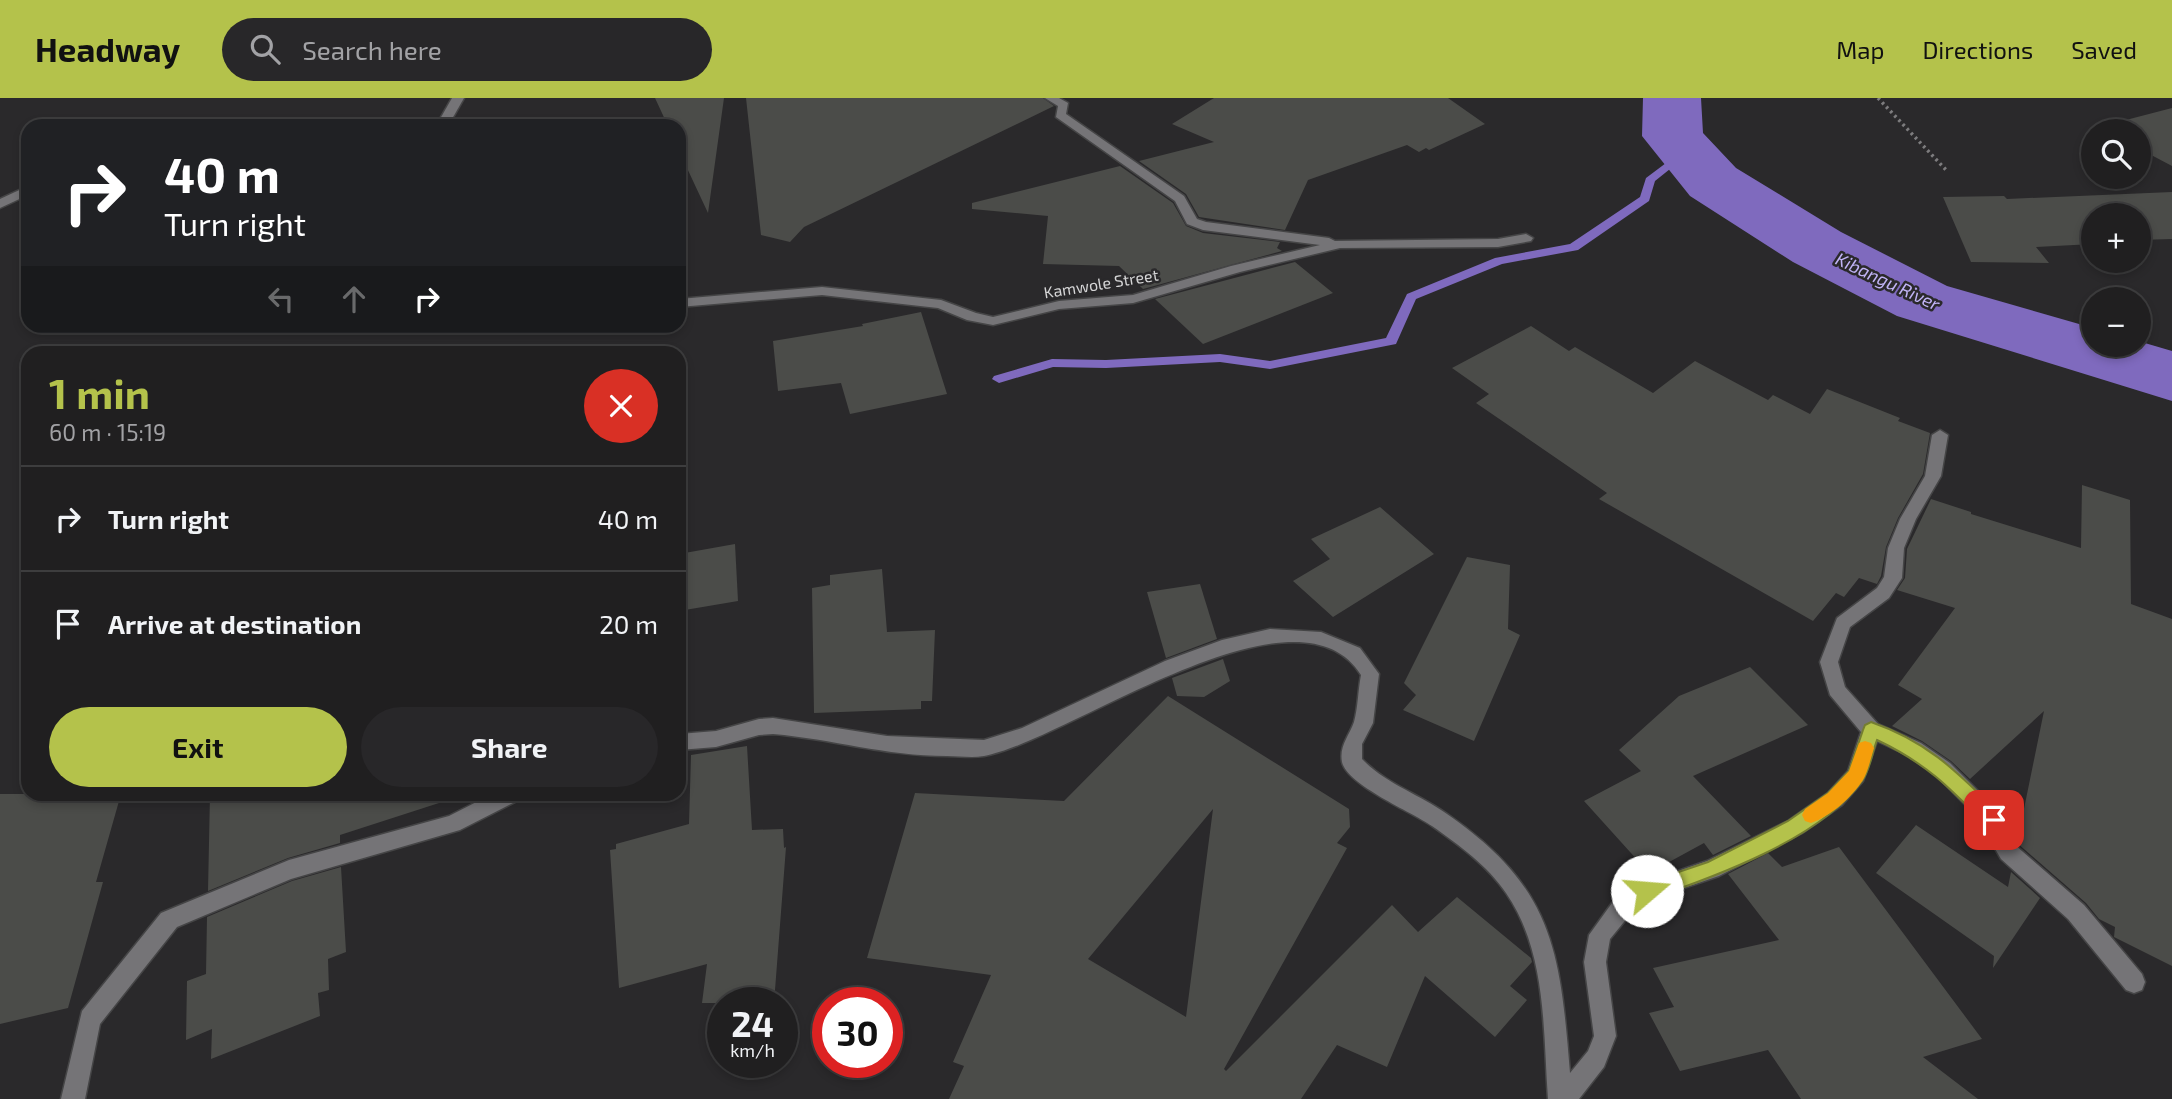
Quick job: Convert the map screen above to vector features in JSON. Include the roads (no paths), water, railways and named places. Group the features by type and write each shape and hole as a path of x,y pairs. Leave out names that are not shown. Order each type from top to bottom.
{"street":[{"path":"446,119 458,98"},
{"path":"1051,98 1064,105 1060,115 1180,199 1192,221 1203,226 1340,244"},
{"path":"0,204 21,194"},
{"name":"Kamwole Street","path":"686,302 822,290 942,304 972,317 993,321 1059,305 1133,299 1236,269 1340,244 1499,243 1526,238"},
{"path":"1940,435 1933,476 1908,519 1896,548 1893,578 1883,593 1843,622 1829,662 1837,690 1871,730 1928,759 1978,801 1994,820 2000,840 2008,852 2076,912 2134,982"},
{"path":"686,741 717,738 768,725 903,746 986,748 1057,722 1141,678 1198,654 1267,636 1305,635 1334,642 1357,654 1370,674 1363,723 1352,744 1352,762 1384,791 1435,817 1481,851 1515,888 1535,926 1547,960 1562,1099"},
{"path":"1562,1099 1596,1059 1605,1036 1595,962 1600,935 1620,909 1647,891 1712,869 1795,827 1835,799 1856,775 1871,730"},
{"path":"73,1099 90,1019 169,920 289,870 453,824 498,801"}],"waterway":[{"name":"Kibangu River","path":"1672,98 1673,136 1713,182 1817,247 1922,301 2172,376"},
{"path":"999,379 1052,363 1106,364 1220,358 1270,365 1391,341 1411,297 1499,261 1574,247 1645,199 1650,180 1686,151"}]}
